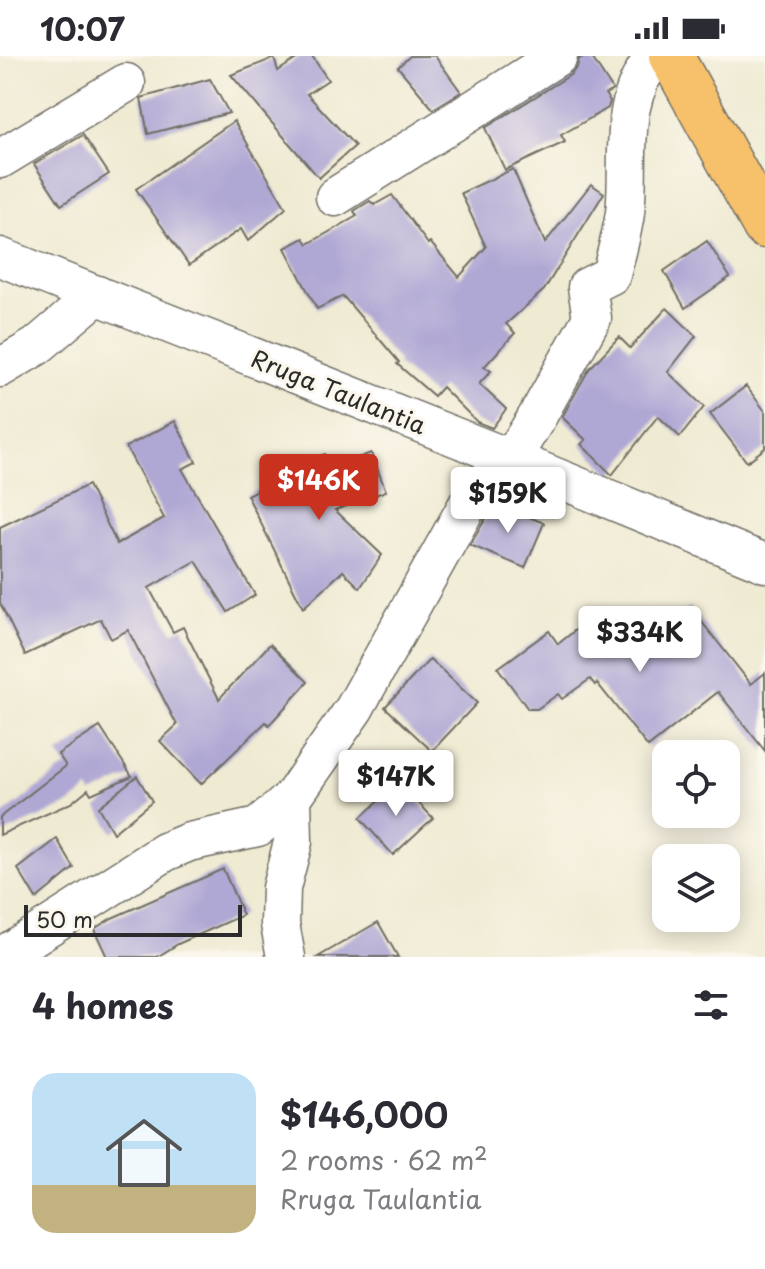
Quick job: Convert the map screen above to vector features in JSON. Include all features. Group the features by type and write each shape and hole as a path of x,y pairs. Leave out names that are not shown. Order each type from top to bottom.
{"main road":[{"path":"671,56 765,226"}],"street":[{"path":"335,197 558,56"},
{"path":"1,957 165,852 189,842 258,827 292,798 354,709 476,490 511,459 592,318 587,287 611,275 625,213 625,137 628,122 643,74 656,56"},
{"path":"0,159 126,83"},
{"name":"Rruga Taulantia","path":"0,257 765,563"},
{"path":"0,368 37,346 97,295"},
{"path":"286,957 280,924 281,888 293,842 292,798"}],"building":[{"path":"301,56 312,56 328,80 307,94 355,146 319,178 231,75 274,58 278,71"},
{"path":"410,56 435,56 461,92 433,109 398,67"},
{"path":"591,56 613,90 605,94 610,101 608,108 561,135 565,142 505,170 485,128 570,75 579,59"},
{"path":"210,79 229,113 148,134 141,98"},
{"path":"234,121 286,208 248,241 241,229 189,265 136,189"},
{"path":"83,135 109,174 61,205 34,164"},
{"path":"513,169 545,243 591,184 604,193 544,290 506,324 515,333 484,367 491,371 479,384 506,409 492,428 477,422 442,387 434,396 397,364 399,362 343,296 317,309 285,248 304,238 308,244 357,216 354,211 370,201 374,205 392,195 428,244 430,242 459,277 486,247 461,193"},
{"path":"707,241 730,277 685,308 664,271"},
{"path":"667,308 696,336 668,372 704,407 680,437 658,416 612,475 581,444 586,440 562,417 589,369 619,337 630,348"},
{"path":"746,386 765,411 765,448 747,462 710,414"},
{"path":"175,421 196,462 182,469 255,595 228,612 196,561 149,588 173,632 183,627 219,699 270,644 308,682 269,725 266,722 201,784 160,741 177,725 128,630 111,639 101,619 25,655 0,603 0,527 88,485 117,544 164,518 126,447"},
{"path":"371,453 386,491 335,510 382,555 360,588 343,571 303,608 247,495 290,474 288,468 325,454 331,468"},
{"path":"495,503 544,523 525,568 470,545"},
{"path":"690,607 751,684 765,673 765,751 718,692 657,740 652,740 648,747 597,683 595,685 590,679 562,699 558,694 537,709 528,709 498,668 549,631 558,644 602,609 635,651"},
{"path":"430,659 477,703 432,751 385,707"},
{"path":"100,727 132,776 91,794 88,789 71,803 0,835 0,817 66,766 58,754"},
{"path":"137,776 152,801 113,833 98,807"},
{"path":"399,782 433,818 393,855 360,818"},
{"path":"57,839 74,868 36,899 18,869"},
{"path":"223,869 243,915 178,944 157,957 107,957 94,929"},
{"path":"378,922 398,957 318,957"}]}
